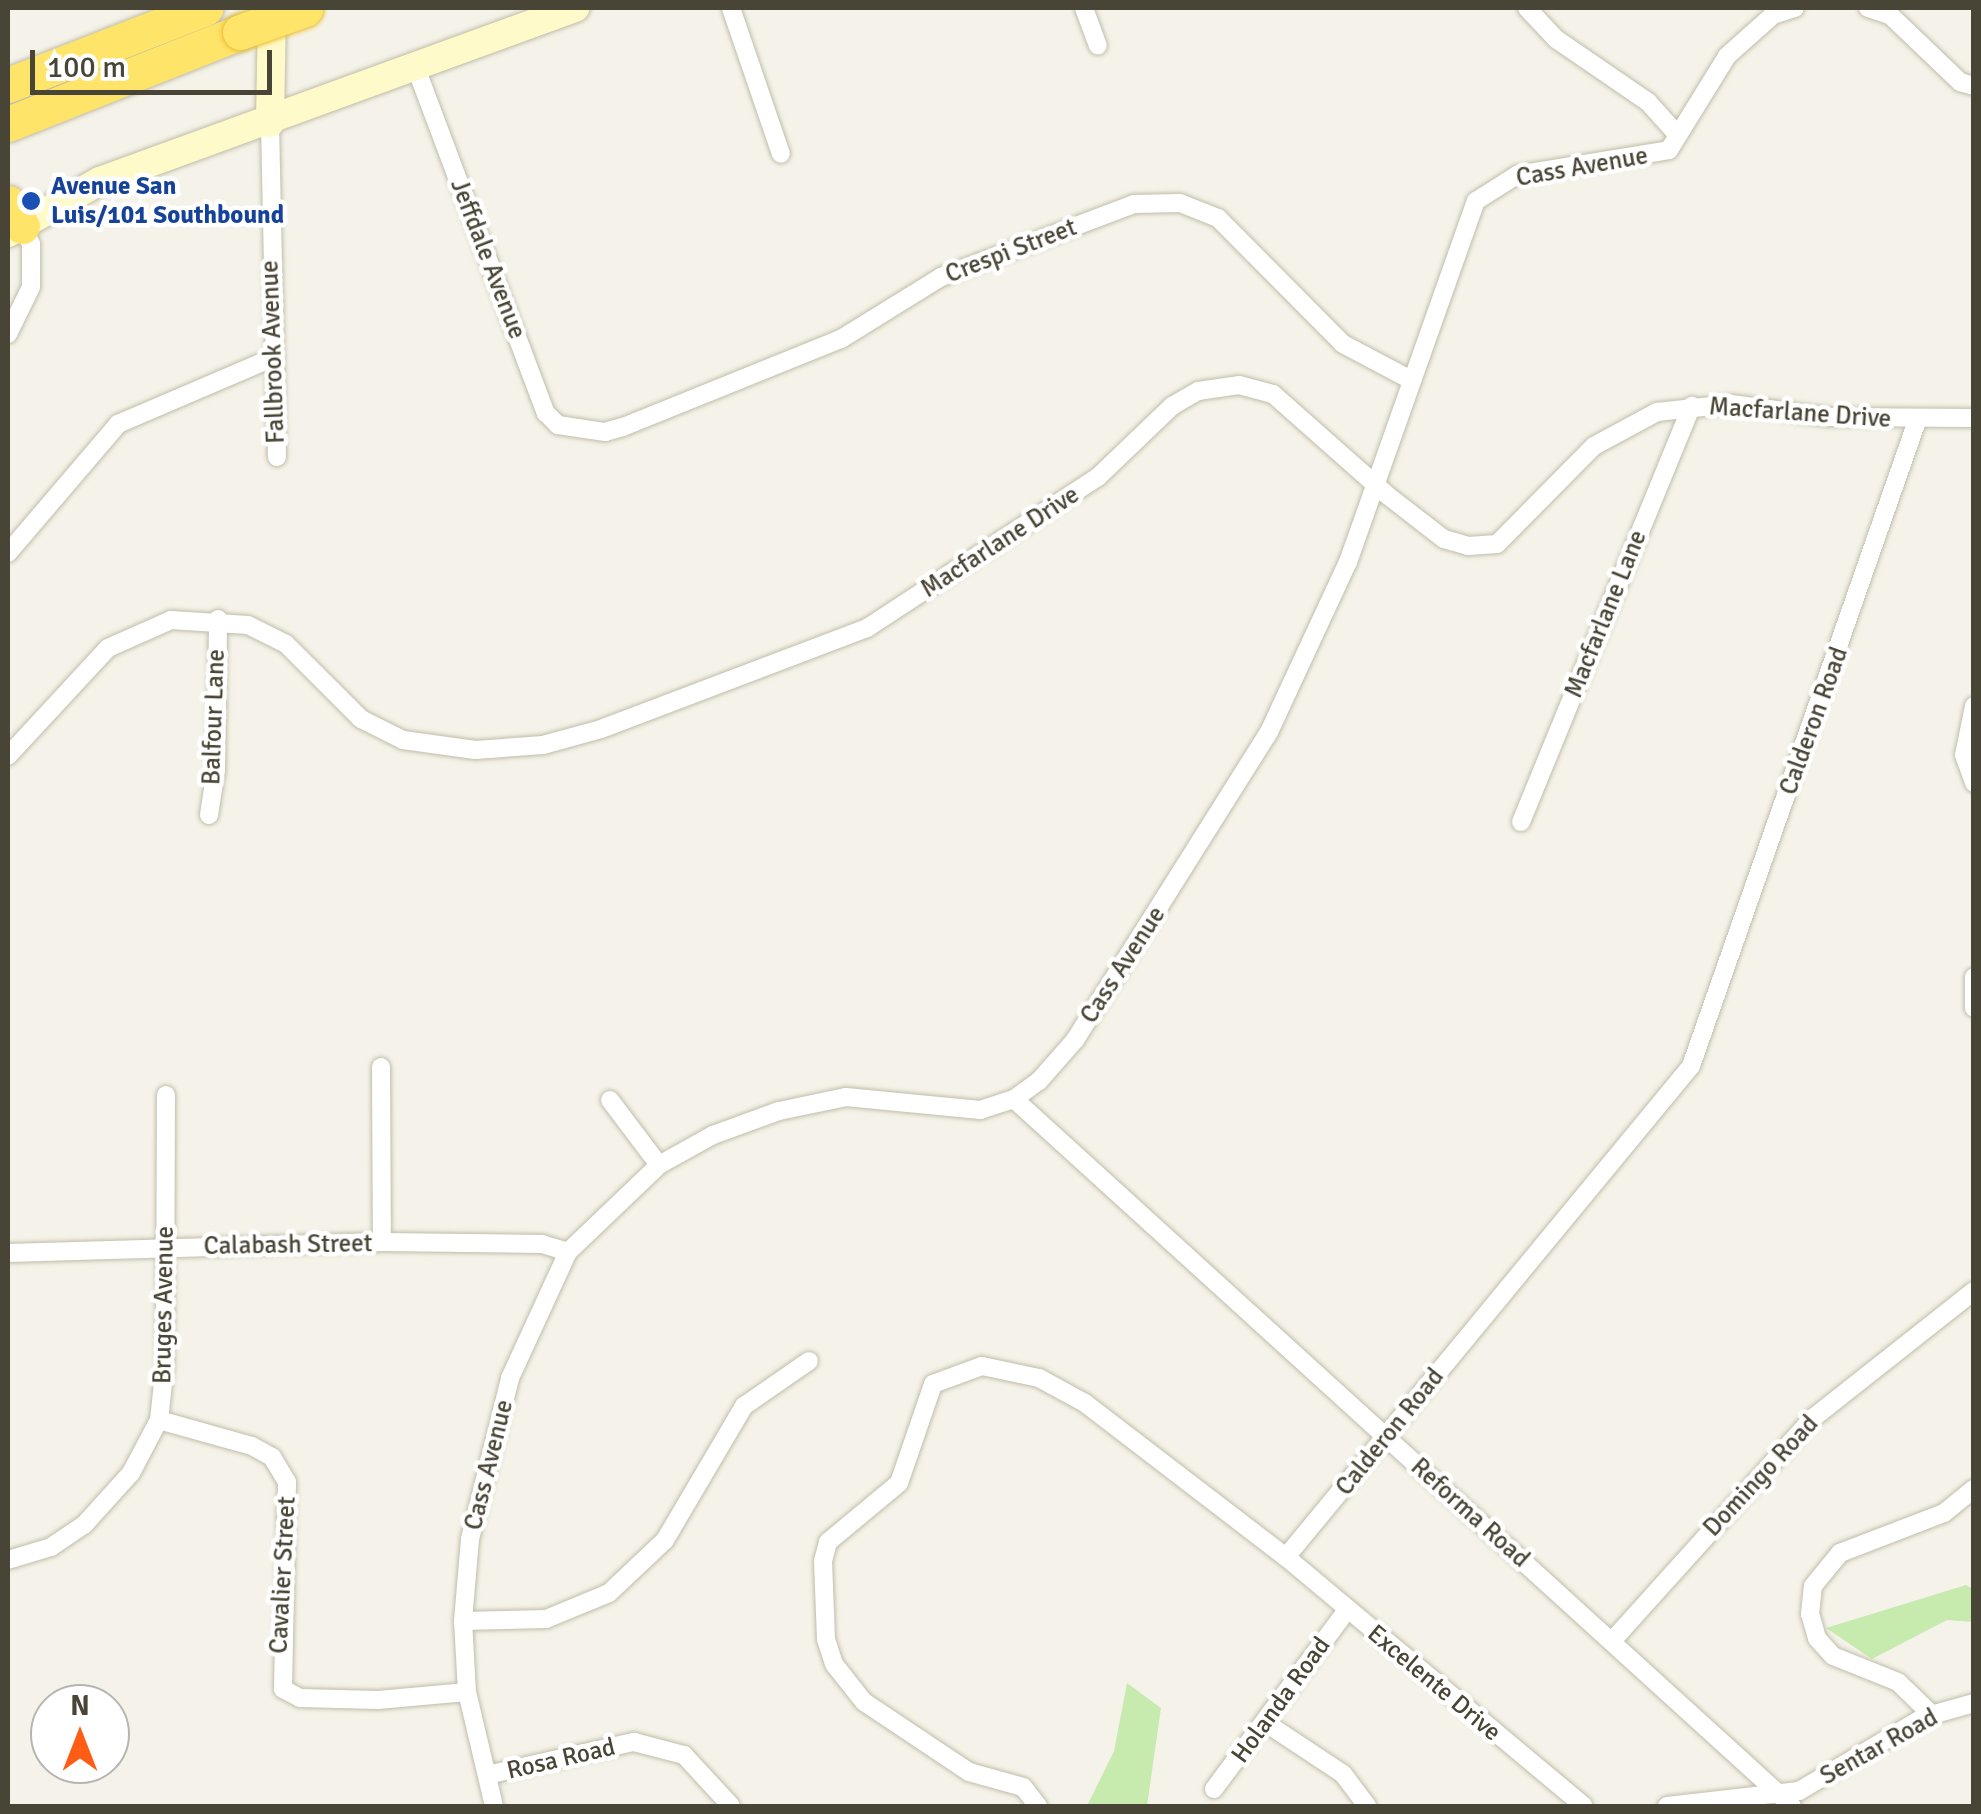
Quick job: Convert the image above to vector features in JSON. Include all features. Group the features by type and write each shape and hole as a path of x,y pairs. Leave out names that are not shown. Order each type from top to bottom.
{"highway":[{"path":"8,85 206,8"},
{"path":"8,124 295,8"}],"street":[{"name":"Fallbrook Avenue","path":"277,457 277,374 270,359 270,122 295,8"},
{"path":"8,334 31,287 31,244 12,221 100,180 270,122 575,8"},
{"path":"731,8 780,154"},
{"path":"1084,8 1098,46"},
{"path":"1527,8 1556,39 1648,102 1676,132"},
{"name":"Cass Avenue","path":"494,1806 468,1692 462,1622 470,1538 510,1378 568,1252 659,1165 765,1116 846,1097 980,1110 1014,1099 1075,1040 1269,732 1348,562 1409,379 1476,201 1517,175 1670,150 1676,132 1727,56 1773,15 1795,8"},
{"path":"1868,8 1890,15 1960,82 1974,86"},
{"name":"Jeffdale Avenue","path":"416,68 546,412 558,425 580,431"},
{"name":"Crespi Street","path":"580,431 623,426 841,339 941,276 1134,204 1180,203 1218,218 1343,344 1409,379"},
{"path":"8,553 118,424 270,359"},
{"name":"Macfarlane Drive","path":"8,756 108,648 172,620 218,619 248,624 286,644 361,719 403,740 475,750 543,745 866,628 1098,477 1172,406 1198,391 1239,385 1273,394 1444,539 1468,546 1497,544 1594,446 1657,412 1692,406 1917,421 1974,418"},
{"name":"Macfarlane Lane","path":"1521,822 1692,406"},
{"name":"Calderon Road","path":"1286,1557 1691,1066 1917,421"},
{"name":"Balfour Lane","path":"209,815 216,770 218,619"},
{"path":"1974,706 1964,756 1974,783"},
{"path":"1974,978 1974,1008"},
{"path":"381,1067 382,1242"},
{"name":"Bruges Avenue","path":"8,1560 51,1547 84,1525 131,1474 159,1420 166,1095"},
{"name":"Reforma Road","path":"1014,1099 1792,1806"},
{"path":"610,1100 659,1165"},
{"name":"Calabash Street","path":"8,1253 382,1242 542,1244 568,1252"},
{"name":"Domingo Road","path":"1612,1640 1813,1418 1974,1291"},
{"path":"462,1622 546,1619 610,1592 666,1540 744,1406 809,1361"},
{"path":"1038,1806 1022,1787 960,1767 864,1702 834,1664 826,1639 828,1542 899,1482 933,1384 982,1366 1039,1378 1086,1403 1286,1557"},
{"name":"Cavalier Street","path":"159,1420 252,1446 272,1457 287,1482 283,1688 300,1698 378,1700 468,1692"},
{"path":"1931,1714 1907,1688 1833,1656 1817,1638 1810,1614 1813,1586 1840,1553 1944,1513 1974,1489"},
{"name":"Excelente Drive","path":"1286,1557 1584,1806"},
{"name":"Holanda Road","path":"1214,1789 1266,1724 1346,1611"},
{"name":"Sentar Road","path":"1667,1806 1799,1790 1931,1714 1974,1702"},
{"path":"1266,1724 1342,1774 1367,1806"},
{"name":"Rosa Road","path":"487,1775 647,1744 684,1755 731,1806"}],"green space":[{"path":"1966,1585 1973,1589 1973,1622 1947,1620 1872,1659 1826,1628"},
{"path":"1127,1683 1161,1708 1147,1806 1087,1806 1114,1751"}],"place":[{"name":"Avenue San Luis/101 Southbound","path":"31,201"}]}
